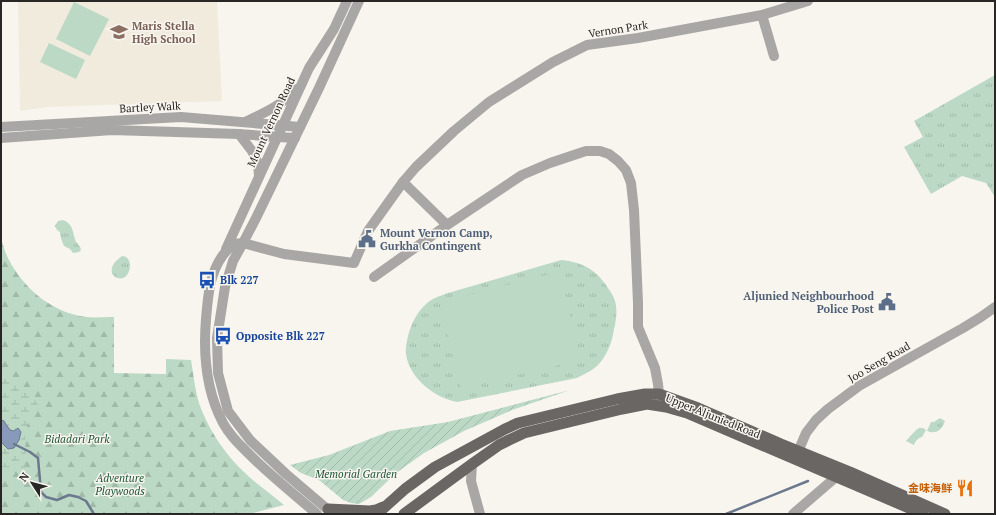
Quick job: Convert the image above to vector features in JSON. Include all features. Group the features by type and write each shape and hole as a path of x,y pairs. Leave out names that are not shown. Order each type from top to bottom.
{"main road":[{"name":"Upper Aljunied Road","path":"377,514 405,489 435,467 505,428 518,423 617,399 646,394 659,394 698,408 796,455"},
{"name":"Upper Aljunied Road","path":"404,514 472,464 509,440 524,433 647,404 666,407 687,413 945,514"},
{"name":"Upper Aljunied Road","path":"838,473 923,514"},
{"path":"331,512 370,511 387,505"}],"street":[{"name":"Mount Vernon Road","path":"317,514 266,471 235,440 223,424 211,393 206,366 208,291 214,273 284,125 309,68 334,29 347,1"},
{"path":"331,512 286,474 250,440 228,411 218,373 217,338 225,287 233,261 295,138 359,1"},
{"name":"Vernon Park","path":"243,243 284,254 354,263 368,231 403,182 416,168 454,131 489,102 553,62 587,45 638,38 762,15 808,1"},
{"path":"762,15 774,56"},
{"path":"246,122 275,108 293,94 302,84"},
{"name":"Bartley Walk","path":"1,126 181,117 300,126"},
{"name":"Bartley Walk","path":"1,138 112,130 240,134 295,138"},
{"path":"240,134 252,151 258,163 259,176"},
{"path":"374,277 447,225 522,175 550,163 586,151 600,151 609,154 626,170 631,183 634,217 638,327 655,368 659,394 658,406"},
{"path":"403,182 447,225"},
{"path":"222,256 233,244 243,243"},
{"name":"Joo Seng Road","path":"796,455 806,433 816,420 858,386 963,328 995,307"},
{"path":"472,464 471,481 480,514"},
{"path":"793,514 838,473"},
{"path":"454,477 471,481"}],"shaded area":[{"name":"Maris Stella High School","path":"18,1 217,1 222,101 48,107 20,111"}],"green space":[{"path":"74,2 109,19 90,56 56,39"},
{"path":"49,43 85,60 76,79 40,62"},
{"path":"995,75 995,197 986,183 962,176 931,194 904,147 923,137 914,121"},
{"path":"63,220 69,223 72,228 76,241 81,250 79,252 73,253 70,249 64,246 60,232 55,226 58,221"},
{"name":"Bidadari Park","path":"1,237 6,255 15,271 31,290 41,298 51,305 74,315 89,317 114,317 114,373 166,374 166,359 191,360 196,392 200,405 214,435 225,451 253,481 284,505 249,514 1,514"},
{"path":"122,256 126,257 130,262 130,270 123,278 118,278 113,275 112,268 117,260"},
{"path":"561,260 577,263 590,269 601,278 615,301 616,317 612,339 609,348 596,367 577,378 457,402 440,396 424,386 412,371 408,363 406,347 408,336 417,314 428,302 436,297 448,293"},
{"path":"558,272 582,360 461,388 440,302"},
{"path":"1,372 14,378 38,404 28,422 25,433 26,472 1,466"},
{"name":"Memorial Garden","path":"570,390 512,410 464,431 424,453 396,473 371,497 359,504 343,500 319,480 301,473 290,465 329,455 390,431 448,422"},
{"path":"940,418 945,421 941,429 936,432 927,431 931,422 934,422"},
{"path":"919,428 926,430 922,437 915,442 914,445 906,441 913,433"}],"water":[{"path":"3,420 10,430 14,431 18,428 21,432 19,440 14,448 8,449 1,442 1,422"}],"waterway":[{"path":"14,444 38,458 41,492 46,497 57,500 69,495 78,497 86,501 94,514"},
{"path":"726,514 808,481"}],"place":[{"name":"Maris Stella High School","path":"119,32"},
{"name":"Mount Vernon Camp, Gurkha Contingent","path":"367,239"},
{"name":"Blk 227","path":"207,280"},
{"name":"Aljunied Neighbourhood Police Post","path":"887,302"},
{"name":"Opposite Blk 227","path":"223,336"},
{"name":"金味海鲜","path":"965,488"}],"park label":[{"name":"Adventure Playwoods","path":"120,484"}]}
